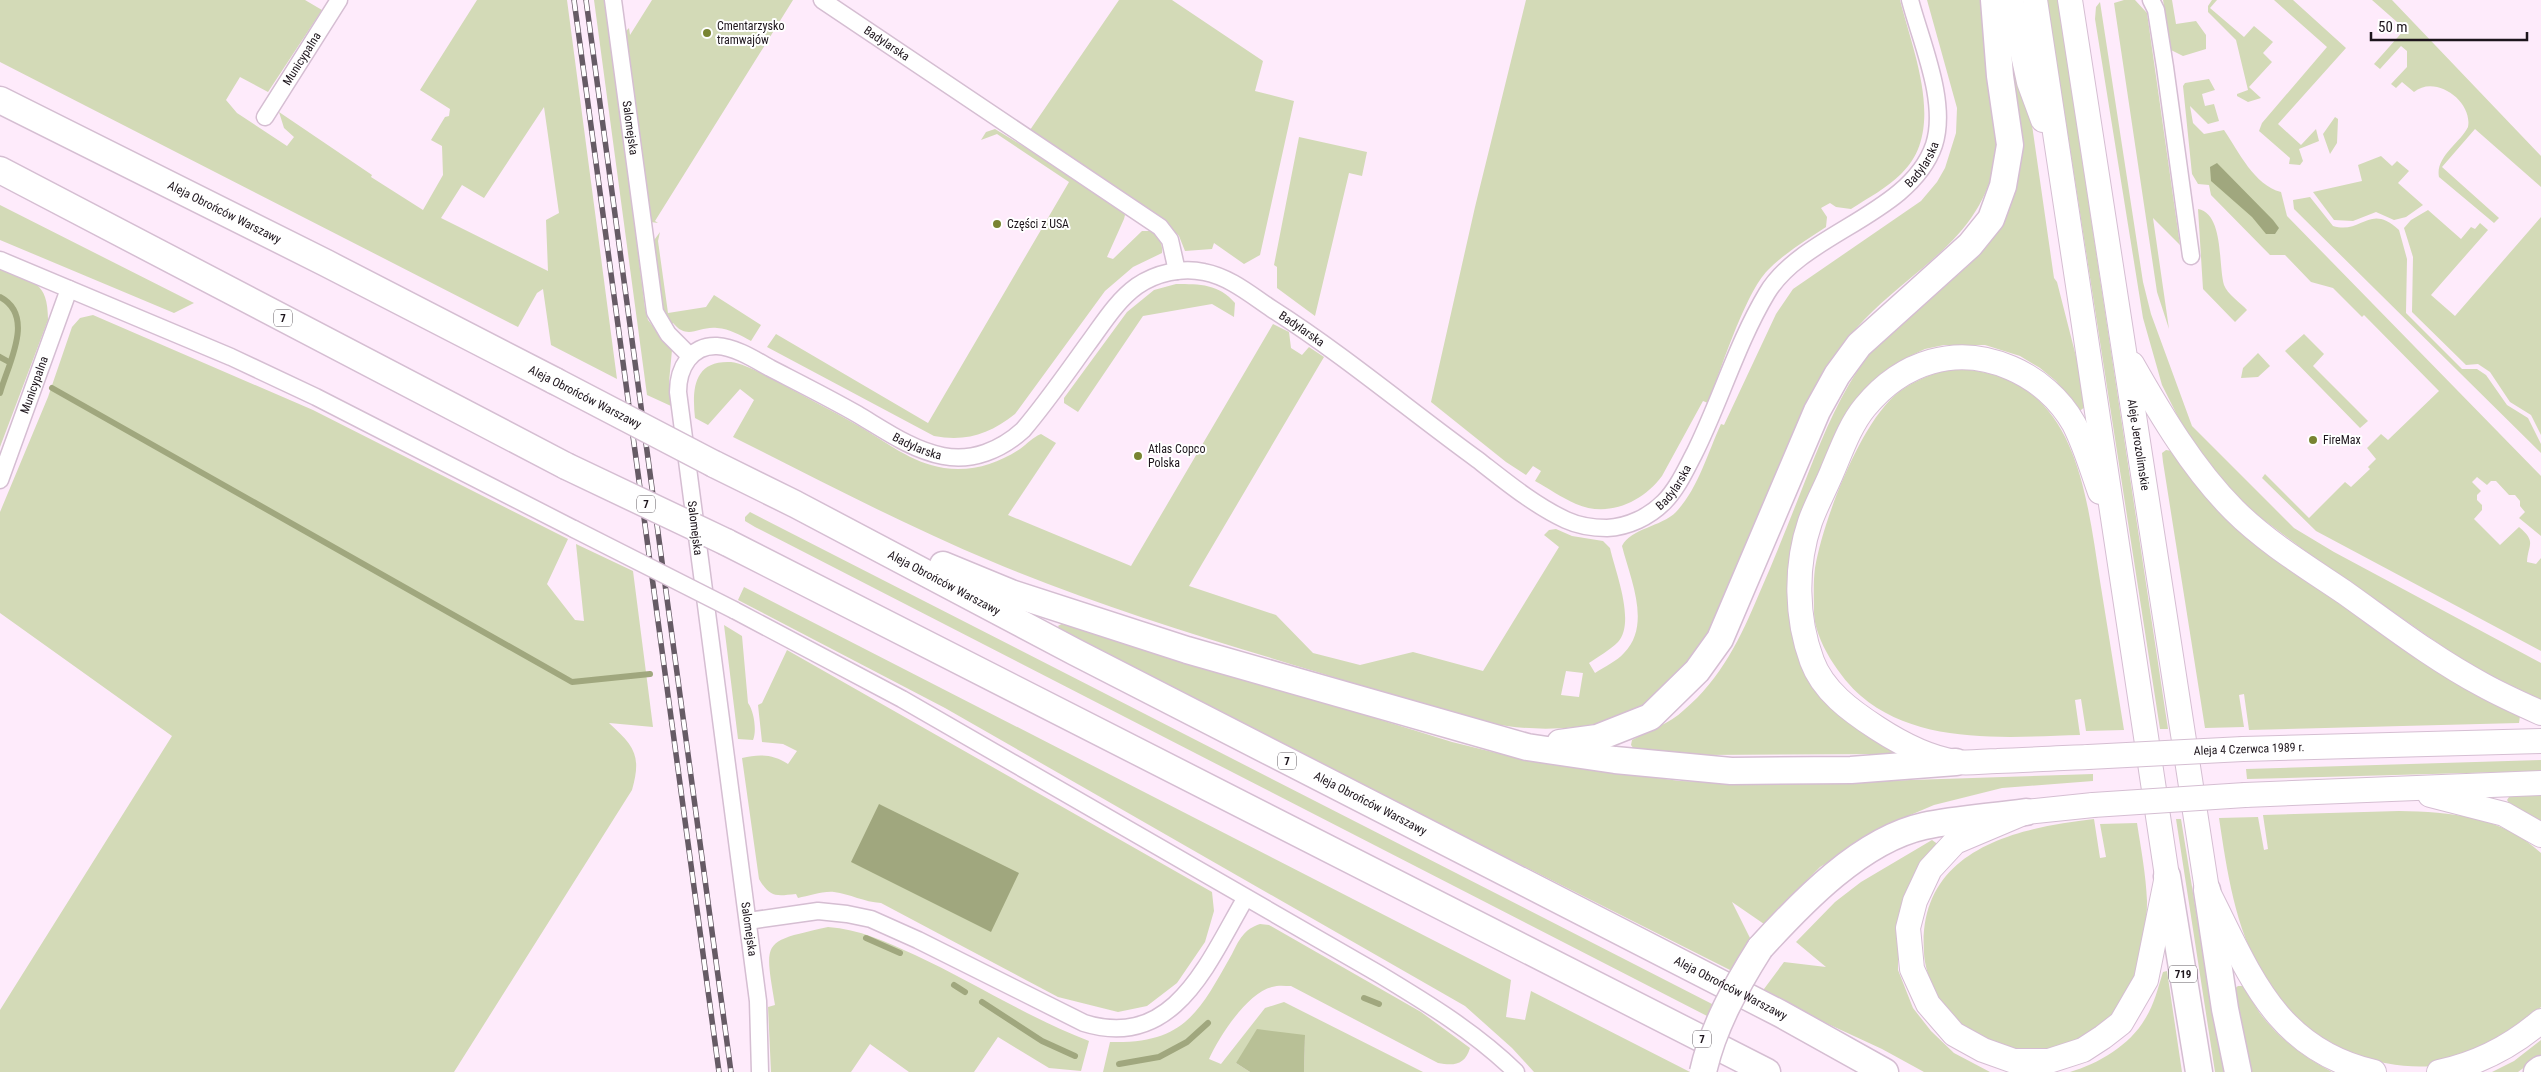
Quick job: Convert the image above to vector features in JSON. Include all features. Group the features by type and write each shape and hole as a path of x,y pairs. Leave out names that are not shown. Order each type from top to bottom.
{"main road":[{"path":"1527,747 1597,738 1650,717 1697,671 1720,639 1817,411 1837,375 1859,345 1970,246 1991,219 2003,186 2010,145 2000,76 1994,0"},
{"path":"2011,0 2029,82 2060,161"},
{"name":"719","path":"2035,0 2167,876 2199,1072"},
{"name":"Aleje Jerozolimskie","path":"2070,0 2207,890 2259,990 2286,1026 2333,1059 2374,1072"},
{"name":"Aleja Obrońców Warszawy","path":"0,100 326,263 795,504 1075,652 1772,1010 1885,1072"},
{"name":"7","path":"0,170 566,466 726,542 1766,1072"},
{"path":"2124,352 2156,406 2214,488 2235,511 2315,572 2436,656 2482,685 2541,713"},
{"name":"Aleja 4 Czerwca 1989 r.","path":"2116,533 2074,424 2053,396 2027,375 1992,360 1955,357 1922,363 1892,381 1864,408 1844,444 1810,524 1801,564 1799,595 1803,633 1812,663 1834,695 1854,713 1888,735 1918,750 1956,762 2243,749 2541,741"},
{"path":"795,504 1011,594 1187,650 1527,747 1615,760 1731,771 1852,770 1956,762"},
{"path":"1704,1072 1707,1055 1722,1015 1760,948 1820,888 1848,865 1888,840 1922,827 2026,812 2093,805 2245,794 2541,783"},
{"path":"2404,789 2504,814 2541,835"},
{"path":"2026,812 1954,842 1930,868 1915,901 1908,928 1912,969 1928,1004 1954,1034 1983,1050 2014,1060 2049,1061 2083,1050 2122,1023 2146,980 2167,876"},
{"path":"2207,890 2225,1009 2238,1072"},
{"path":"2439,1072 2453,1069 2502,1049 2522,1037 2541,1021"},
{"path":"2537,1072 2541,1069"}],"street":[{"name":"Municypalna","path":"265,117 339,0"},
{"name":"Salomejska","path":"613,0 655,312 668,334 690,356 680,373 678,392 759,1008 760,1072"},
{"name":"Badylarska","path":"822,0 1160,226 1170,240 1177,271"},
{"name":"Badylarska","path":"690,356 710,346 732,350 837,403 918,448 952,457 975,456 1007,444 1023,430 1125,295 1145,281 1177,271 1205,272 1243,289 1306,331 1509,483 1562,518 1592,527 1611,528 1632,523 1646,517 1666,500 1684,473 1707,428 1757,311 1774,282 1793,264 1898,192 1914,178 1929,157 1937,129 1936,102 1910,0"},
{"path":"2151,0 2156,10 2161,42 2191,256"},
{"path":"0,260 231,357 316,397 734,610 902,699 1431,1005 1471,1033 1516,1072"},
{"name":"Municypalna","path":"0,480 69,289"},
{"path":"748,920 818,911 847,914 871,920 918,940 1084,1023 1102,1029 1119,1029 1152,1021 1180,1001 1201,974 1245,898"}],"shaded area":[{"path":"0,0 305,0 322,10 268,92 240,77 226,100 237,113 287,146 294,137 284,128 279,112 372,175 371,177 423,210 443,175 442,146 431,140 445,117 449,116 450,109 420,90 477,0 567,0 617,379 551,345 543,289 537,293 518,327 0,62","holes":["544,107 559,213 546,220 548,271 441,218 462,185 484,198"]},
{"path":"594,0 606,0 645,308 648,320 672,350 669,382 671,406 647,395"},
{"path":"652,0 793,0 655,221 658,223 651,222 625,32 629,28 630,35"},
{"path":"1119,0 1172,0 1263,61 1255,91 1294,101 1260,255 1244,264 1214,243 1212,249 1185,251 1179,236 1167,224 1030,130"},
{"path":"1526,0 1900,0 1923,90 1924,114 1922,136 1915,156 1896,179 1851,209 1836,207 1830,203 1821,208 1827,217 1826,227 1781,258 1759,281 1742,313 1708,403 1703,401 1662,476 1635,500 1612,508 1588,508 1560,496 1535,481 1541,471 1533,466 1526,475 1506,462 1431,402 1475,207"},
{"path":"1927,0 1985,0 1996,97 1997,135 1996,152 1990,179 1980,203 1967,224 1951,242 1857,327 1824,371 1800,418 1723,603 1692,658 1679,675 1647,704 1616,719 1598,724 1542,729 1507,726 1488,722 1403,698 1154,621 1033,578 960,548 862,502 733,437 754,400 740,389 708,425 695,418 695,387 702,371 718,363 731,362 763,374 847,419 909,456 944,468 974,468 993,463 1020,449 1041,434 1056,443 1008,515 1131,566 1273,324 1289,332 1291,348 1302,355 1309,347 1324,357 1189,586 1276,615 1313,653 1360,665 1413,652 1483,671 1559,547 1544,535 1549,530 1556,529 1572,536 1603,541 1610,548 1623,596 1625,622 1623,633 1615,645 1589,663 1595,673 1624,653 1632,642 1637,629 1638,615 1634,587 1622,546 1632,535 1670,517 1684,503 1702,470 1721,424 1724,425 1776,314 1793,289 1921,201 1937,182 1945,168 1956,133 1957,108","holes":["1566,671 1583,673 1579,697 1561,695"]},
{"path":"2047,0 2058,0 2168,729 2160,729"},
{"path":"2124,0 2135,0 2147,13 2180,245 2153,218 2169,329 2157,292 2114,3"},
{"path":"2163,0 2172,0 2176,24 2196,21 2206,35 2206,49 2183,56 2171,50"},
{"path":"2212,0 2217,0 2210,8 2244,37 2254,26 2273,42 2263,53 2272,62 2249,87 2261,98 2248,102 2237,96 2237,94 2248,90 2236,40 2208,12 2208,6"},
{"path":"2274,0 2293,0 2346,48 2278,124 2301,145 2316,129 2319,141 2299,149 2303,161 2300,165 2289,164 2290,158 2259,131 2262,123 2327,47"},
{"path":"2372,0 2392,0 2541,156 2541,187 2475,129 2442,167 2499,218 2494,223 2439,177 2439,170 2444,157 2468,127 2468,117 2465,108 2451,93 2442,88 2423,87 2414,92 2402,82 2396,88 2391,84 2407,67 2407,51 2401,46 2380,69 2374,64 2405,29"},
{"path":"2002,2 2031,118 2054,278 2057,282 2081,376 2086,406 2078,410 2056,381 2040,368 2020,356 1985,345 1944,345 1925,349 1886,371 1815,489 1797,645 1898,754 1701,755 1634,749 1631,745 1632,740 1666,723 1684,710 1709,685 1729,656 1766,579 1815,456 1841,398 1867,357 1891,330 1963,270 1983,250 2000,225 2013,193 2021,153"},
{"path":"2100,2 2143,282 2151,314 2192,426 2294,528 2334,552 2541,663 2541,700 2476,668 2455,655 2308,553 2257,515 2222,481 2188,437 2162,385 2143,318 2095,19 2096,7"},
{"path":"2209,79 2215,90 2202,94 2205,106 2214,104 2219,121 2208,124 2190,106 2193,123 2204,134 2224,130 2255,175 2271,188 2281,192 2287,216 2541,476 2541,536 2519,518 2525,512 2515,495 2509,495 2496,481 2491,481 2487,485 2477,477 2472,482 2481,491 2477,495 2477,500 2482,505 2482,510 2474,519 2500,545 2519,527 2530,540 2527,562 2536,564 2541,558 2541,651 2316,531 2262,478 2265,474 2309,518 2345,482 2351,487 2370,469 2368,467 2376,459 2367,448 2381,434 2388,440 2439,391 2364,315 2362,317 2333,288 2311,282 2285,255 2270,255 2211,195 2209,185 2198,184 2192,174 2183,86 2185,83"},
{"path":"2335,117 2338,119 2337,143 2330,154 2323,134"},
{"path":"995,129 1072,176 1121,210 1125,215 1124,219 1107,257 1113,259 1142,231 1152,231 1162,247 1162,253 1133,267 1105,291 1015,414 996,427 977,435 957,438 934,436 767,347 776,334 928,423 1069,182 997,134 981,140 986,132"},
{"path":"1299,137 1367,152 1362,176 1349,173 1315,316 1277,288 1277,267 1274,265"},
{"path":"2381,156 2392,166 2397,161 2409,171 2398,183 2423,205 2406,217 2394,220 2376,212 2353,221 2334,220 2313,192 2362,181 2358,165"},
{"path":"2217,163 2273,220 2279,228 2275,234 2266,234 2252,217 2211,181 2210,167"},
{"path":"2310,197 2333,226 2343,228 2373,219 2380,219 2389,222 2399,230 2407,259 2406,313 2462,369 2477,369 2486,375 2507,405 2528,418 2541,444 2541,453 2294,209 2293,200"},
{"path":"0,205 194,303 174,313 0,240"},
{"path":"2198,209 2206,213 2212,220 2216,230 2224,285 2231,295 2247,310 2235,322 2203,289"},
{"path":"2428,210 2461,239 2471,227 2475,229 2480,223 2488,230 2431,295 2455,316 2541,217 2541,435 2531,415 2510,402 2490,372 2478,364 2466,365 2412,312 2413,257 2404,228 2411,220"},
{"path":"660,232 658,241 668,313 706,307 714,295 761,325 751,341 722,329 710,328 689,332 678,328 673,323 669,326 663,314 652,243"},
{"path":"0,269 30,280 42,290 47,307 48,320 0,447"},
{"path":"1176,284 1208,286 1222,292 1235,303 1234,317 1212,304 1143,316 1078,412 1064,403 1064,398 1127,312 1154,290"},
{"path":"93,315 313,410 568,539 547,584 575,620 584,621 576,544 633,571 653,727 609,723 625,738 634,752 636,768 632,790 454,1072 0,1072 0,1010 172,736 0,613 0,512 48,397 72,327 80,318"},
{"path":"2304,334 2324,354 2313,366 2368,421 2360,428 2285,351"},
{"path":"2258,353 2270,366 2258,377 2241,378 2243,368"},
{"path":"1950,369 1991,374 2024,388 2048,411 2066,439 2079,471 2088,507 2124,730 2086,731 2081,699 2075,700 2080,735 1995,737 1937,731 1910,723 1884,712 1861,696 1845,680 1824,646 1815,623 1815,568 1826,526 1844,477 1867,431 1893,397 1906,387 1920,380"},
{"path":"2166,450 2172,451 2180,462 2520,716 2519,723 2249,730 2244,694 2239,695 2244,727 2205,728 2163,462 2162,453"},
{"path":"750,512 1714,1005 1709,1017 755,527 745,521 745,517"},
{"path":"744,587 1511,980 1506,1017 1525,1020 1531,991 1690,1072 1534,1072 1512,1048 1465,1006 945,708 738,600"},
{"path":"1065,622 1452,742 1529,761 1680,781 1788,784 2093,774 2093,781 2002,788 1934,805 1901,819 1820,867 1764,924 1732,902 1752,942 1732,971 1063,634 1058,626"},
{"path":"724,625 742,636 748,703 754,721 755,732 753,740 738,739"},
{"path":"787,650 1212,892 1214,911 1205,942 1177,983 1147,1006 1118,1012 1058,997 881,903 834,892 798,898 796,894 778,895 770,893 759,879 742,758 766,756 777,758 788,764 797,751 783,744 762,742 758,705 762,703"},
{"path":"2541,760 2541,771 2247,779 2246,769"},
{"path":"2541,793 2541,821 2509,803 2507,800 2511,794"},
{"path":"879,804 1019,873 991,932 851,862"},
{"path":"2399,811 2438,813 2474,818 2509,831 2541,853 2541,1007 2525,1022 2502,1038 2441,1065 2404,1066 2364,1058 2326,1043 2296,1021 2278,999 2263,975 2245,938 2229,879 2219,818 2258,817 2264,850 2268,849 2263,815"},
{"path":"2094,819 2100,858 2106,857 2100,824 2137,823 2142,852 2147,901 2144,942 2132,983 2123,1001 2111,1017 2096,1031 2077,1041 2054,1049 2015,1052 1964,1029 1953,1020 1941,1003 1931,983 1925,962 1926,918 1936,890 1953,868 1976,851 2003,838 2032,829"},
{"path":"2176,819 2181,819 2199,930 2226,1072 2215,1072"},
{"path":"1932,840 1939,845 1898,928 1898,970 1913,1008 1931,1031 1954,1053 1990,1072 1924,1072 1882,1049 1761,993 1784,962 1826,967 1796,942 1835,902 1861,882"},
{"path":"1260,924 1269,925 1421,1012 1470,1048 1468,1054 1458,1063 1438,1063 1291,986 1279,986 1263,991 1244,1007 1227,1028 1209,1059 1221,1064 1265,1008 1284,1002 1423,1072 1304,1072 1305,1035 1236,1063 1250,1072 1103,1072 1110,1042 1135,1041 1156,1037 1173,1030 1187,1020 1199,1008 1210,992 1243,936 1254,926"},
{"path":"828,927 862,933 894,945 1045,1022 1089,1041 1081,1071 1049,1068 998,1037 974,1072 909,1072 870,1044 851,1072 771,1072 768,1007 775,1005 769,967 773,947 779,941 790,936"},
{"path":"2167,971 2182,1072 2070,1072 2102,1059 2131,1037 2148,1014 2163,972"},
{"path":"2238,986 2243,986 2262,1016 2285,1041 2312,1061 2332,1072 2250,1072 2233,990"},
{"path":"1257,1029 1305,1035 1304,1072 1250,1072 1236,1063"},
{"path":"2541,1040 2541,1055 2518,1072 2492,1072 2514,1061"}],"waterway":[{"path":"0,297 11,305 16,316 18,328 13,355 0,393"},
{"path":"0,357 9,362"},
{"path":"52,388 572,682 650,674"},
{"path":"866,938 900,953"},
{"path":"954,985 965,992"},
{"path":"1364,998 1379,1004"},
{"path":"982,1002 1042,1041 1075,1056"},
{"path":"1119,1064 1159,1057 1187,1042 1208,1023"}],"railway":[{"path":"574,0 719,1072"},
{"path":"586,0 731,1072"}],"place":[{"name":"Cmentarzysko tramwajów","path":"707,33"},
{"name":"Części z USA","path":"997,224"},
{"name":"FireMax","path":"2313,440"},
{"name":"Atlas Copco Polska","path":"1138,456"}]}
